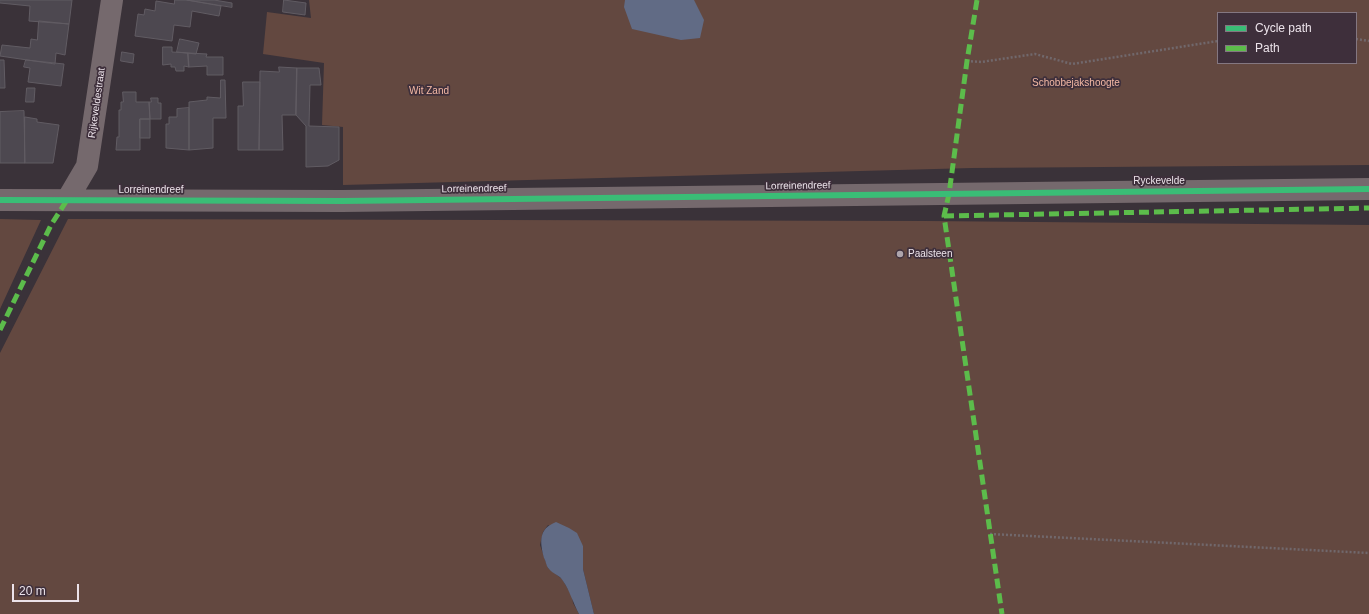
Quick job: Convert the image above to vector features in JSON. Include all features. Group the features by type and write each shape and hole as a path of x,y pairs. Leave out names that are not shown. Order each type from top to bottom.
{"street":[{"name":"Rijkeveldestraat","path":"67,200 88,166 112,0"},
{"name":"Ryckevelde","path":"949,194 1095,191 1369,189"},
{"name":"Lorreinendreef","path":"0,200 342,200 949,194"}],"path":[{"path":"1357,40 1369,41"},
{"path":"967,61 981,62 1035,54 1072,64 1217,41"},
{"path":"990,534 1369,553"}],"green space":[{"name":"Wit Zand","path":"309,0 1369,0 1369,165 972,168 343,185 343,127 322,125 324,63 263,54 267,12 311,18"},
{"path":"0,219 41,220 0,309"},
{"path":"68,219 927,221 1369,225 1369,614 594,614 583,569 583,546 548,525 543,532 540,545 548,568 562,579 572,596 573,603 579,614 0,614 0,353"}],"water":[{"path":"625,0 694,0 704,20 700,38 681,40 632,29 624,7"},
{"path":"556,522 577,533 583,546 583,569 594,614 579,614 562,579 548,568 544,558 541,541 543,532 546,528"}],"building":[{"path":"0,0 72,0 69,24 29,21 30,6 0,3"},
{"path":"175,0 187,0 221,6 219,16 192,11 190,27 174,25 172,41 135,36 138,14 144,15 145,9 155,11 156,1 174,4"},
{"path":"187,0 214,0 232,3 232,7"},
{"path":"284,0 306,3 305,15 283,12"},
{"path":"39,21 69,24 65,55 56,53 55,64 0,56 2,45 30,48 31,39 37,40"},
{"path":"180,39 199,43 196,54 177,52"},
{"path":"163,47 172,47 172,52 188,53 189,67 184,66 184,71 176,71 175,67 171,67 171,64 163,65"},
{"path":"122,52 134,54 133,63 121,61"},
{"path":"188,53 207,54 206,57 223,57 223,75 207,75 207,66 189,67"},
{"path":"0,60 4,60 5,88 0,88"},
{"path":"26,60 64,64 61,86 28,82 30,68 24,67"},
{"path":"279,67 297,68 296,115 282,115 283,150 259,150 260,71 279,72"},
{"path":"297,68 319,68 321,85 310,85 309,126 339,127 339,160 328,166 306,167 306,126 296,115"},
{"path":"221,80 225,80 226,118 213,118 213,148 189,150 189,102 207,100 207,97 220,98"},
{"path":"243,82 260,82 259,150 238,150 238,106 243,106"},
{"path":"27,88 35,88 34,102 26,102"},
{"path":"123,92 136,92 136,102 149,102 150,119 140,119 140,150 116,150 117,137 119,137 119,110 121,110 121,102 123,102"},
{"path":"151,98 158,98 158,103 161,103 161,119 150,119 149,102 151,102"},
{"path":"189,108 189,150 166,148 166,124 169,124 169,117 177,117 177,109"},
{"path":"24,111 25,163 0,163 0,112"},
{"path":"25,117 37,119 37,122 59,125 53,163 25,163"},
{"path":"140,119 150,119 150,138 140,138"}],"marked path":[{"path":"977,0 949,194 944,216 1002,614"},
{"path":"0,330 51,225 67,200"},
{"path":"944,216 1369,208"}],"cycle path":[{"path":"0,200 342,201 1369,189"}],"place":[{"name":"Paalsteen","path":"900,254"}],"park label":[{"name":"Schobbejakshoogte","path":"1076,83"}]}
